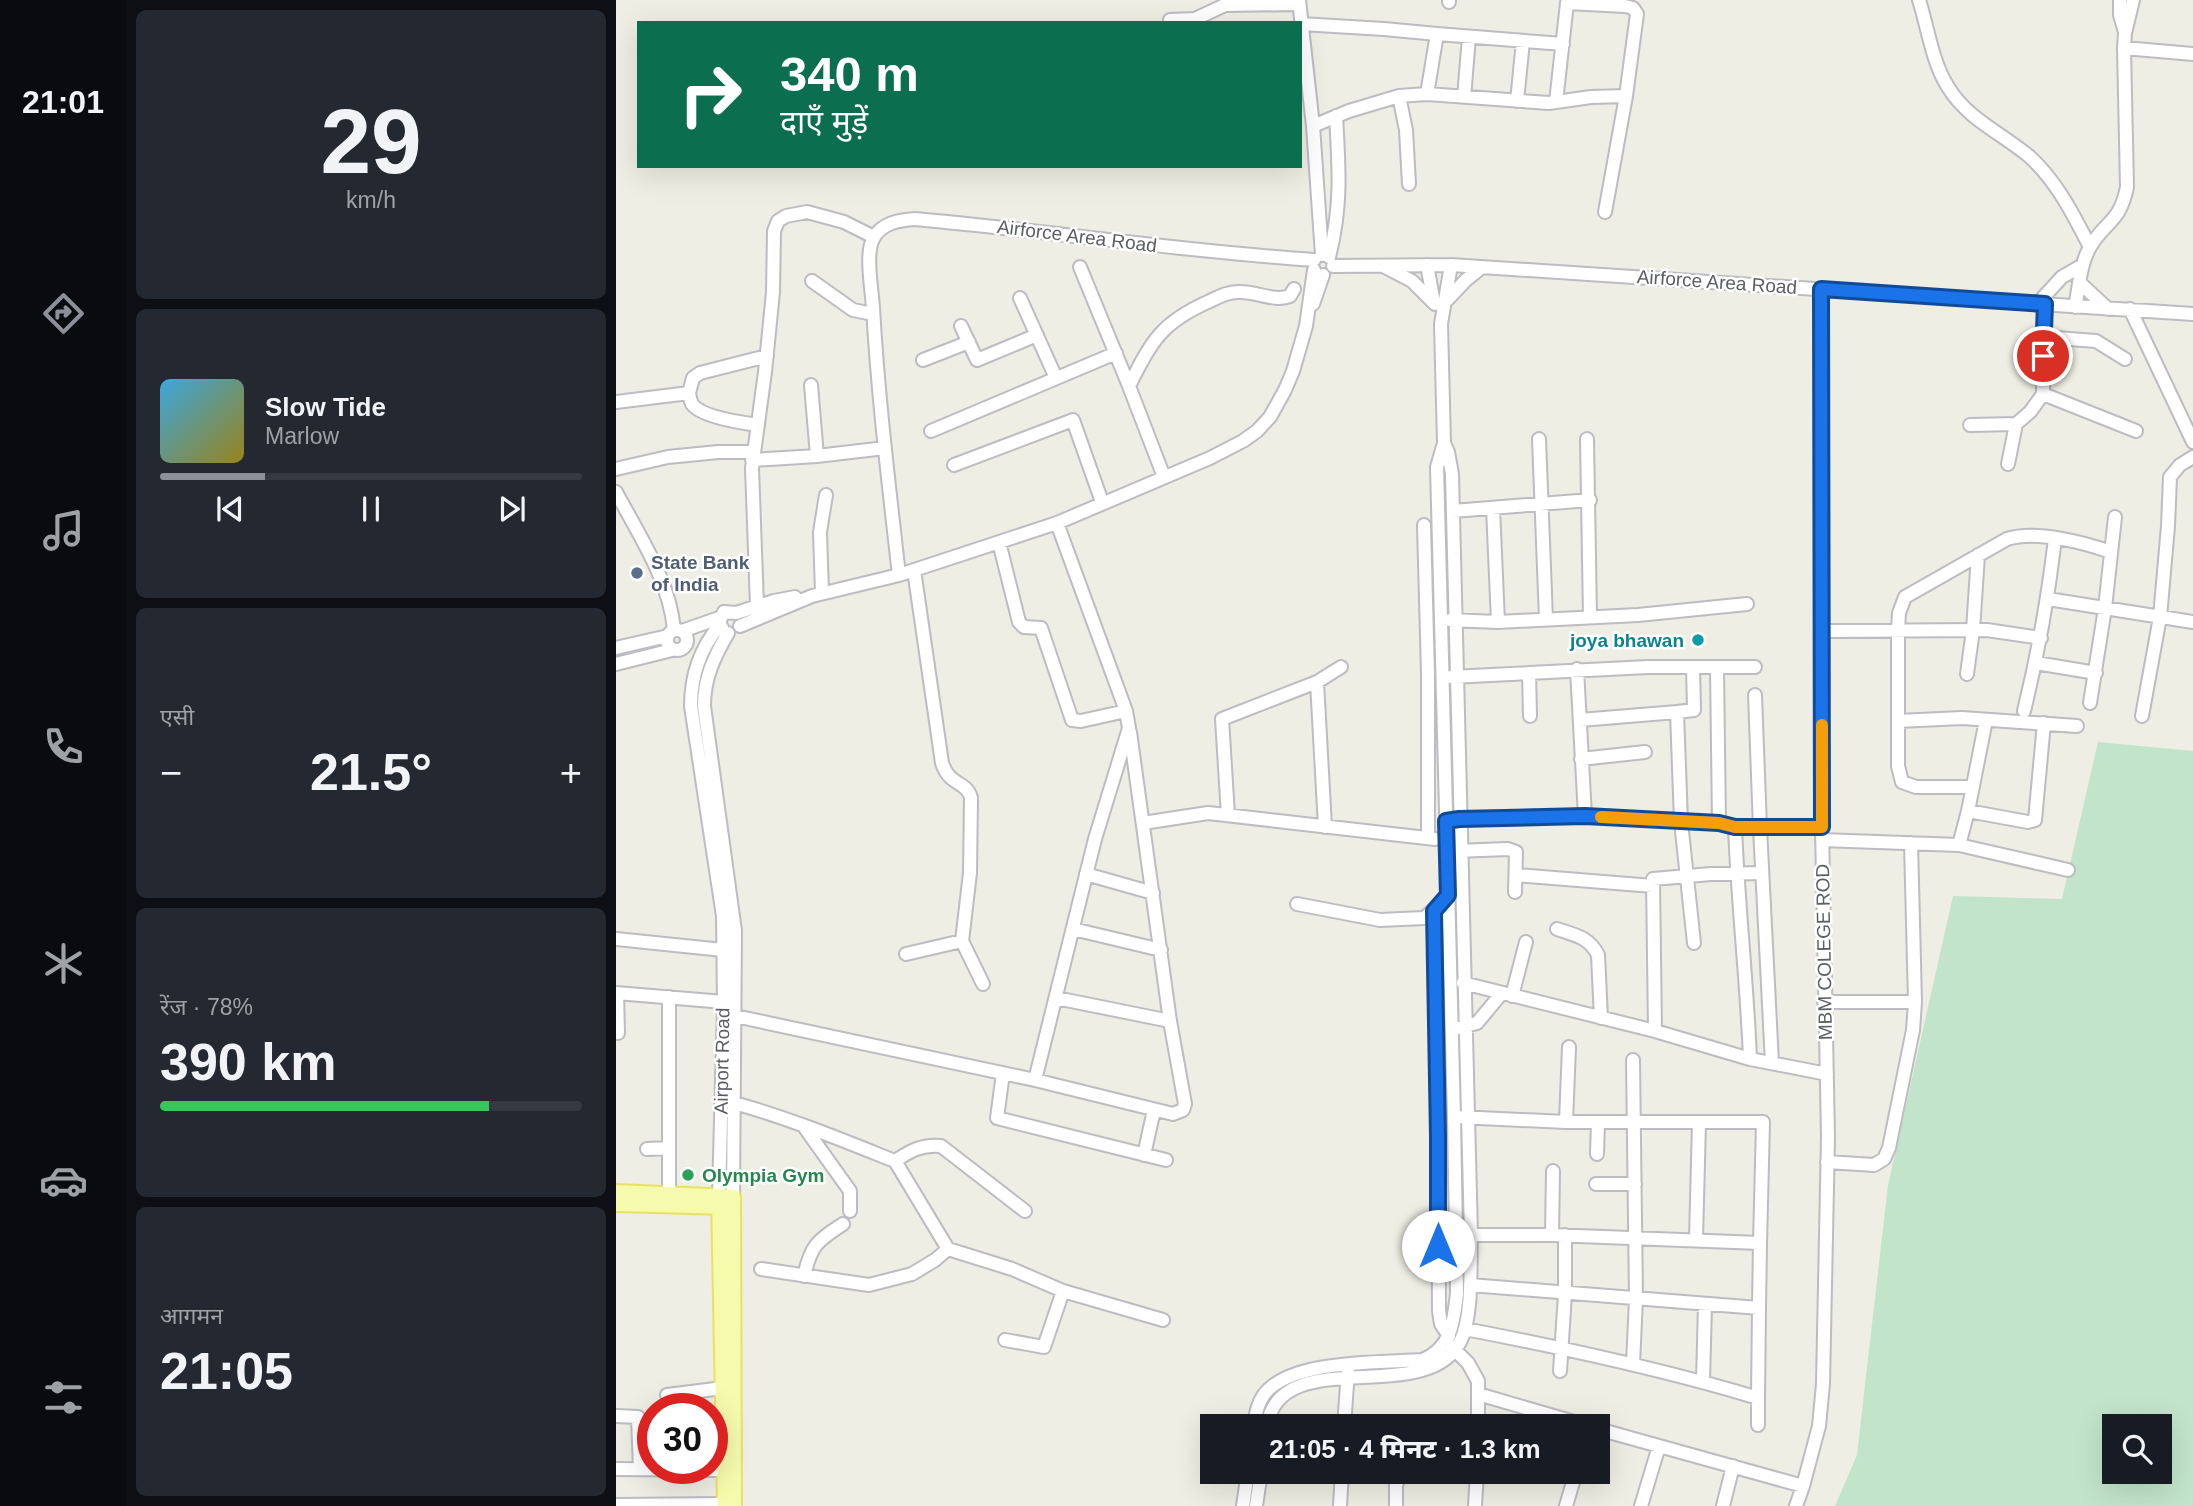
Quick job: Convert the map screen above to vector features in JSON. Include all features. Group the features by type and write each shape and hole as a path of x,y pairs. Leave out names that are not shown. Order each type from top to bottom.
{"main road":[{"path":"616,1192 670,1194 726,1202"},
{"path":"616,1204 726,1202"},
{"name":"Airport Road","path":"723,1393 726,1202"},
{"name":"Airport Road","path":"726,1202 728,1505"},
{"name":"Airport Road","path":"725,1484 728,1505"}],"street":[{"path":"1919,0 1938,67 1947,86 1959,103 2028,156 2046,174 2065,200 2090,247"},
{"path":"2120,0 2120,15 2125,33"},
{"path":"2076,307 2079,282 2090,247 2120,211 2125,194 2124,48 2133,0"},
{"path":"1170,20 1195,19 1225,5 1299,2 1301,21"},
{"path":"1556,102 1567,2 1625,6 1636,11 1626,96 1605,212"},
{"path":"1302,24 1563,44"},
{"path":"1302,32 1313,126 1323,264"},
{"path":"1427,94 1437,34"},
{"path":"1464,97 1469,37"},
{"path":"1517,101 1523,41"},
{"path":"2124,48 2193,54"},
{"path":"1313,126 1399,96 1427,94 1556,102 1626,96"},
{"path":"1399,96 1406,130 1409,184"},
{"path":"616,648 720,628 735,632 740,626 817,595 899,575 1057,523 1210,458 1257,431 1277,407 1293,370 1308,314 1310,289 1323,264 1336,227 1340,196 1336,116"},
{"path":"757,606 753,539 753,456 773,292 774,231 778,221 786,216 807,212 844,222 873,237 870,265 873,314 884,448 899,575"},
{"name":"Airforce Area Road","path":"873,237 890,223 915,219 1323,264 1451,265 2193,314"},
{"path":"1427,265 1440,303 1441,324 1444,443 1437,467 1443,676 1453,820"},
{"path":"1440,303 1451,265"},
{"path":"1969,425 2015,424 2030,412 2043,394 2041,303 2062,277 2083,265"},
{"path":"1382,266 1412,281 1440,303"},
{"path":"1080,267 1164,477"},
{"path":"1440,303 1482,267"},
{"path":"812,281 853,310 873,314"},
{"path":"2079,282 2108,309"},
{"path":"1129,386 1150,345 1160,332 1190,310 1233,292 1282,299 1290,296 1294,289"},
{"name":"MBM COLEGE ROD","path":"1796,1506 1819,1426 1823,1384 1827,1074 1822,834 1821,289"},
{"path":"1020,298 1056,378"},
{"path":"2130,309 2193,442"},
{"path":"961,326 977,360 1037,335"},
{"path":"2043,337 2096,341 2125,359"},
{"path":"923,360 969,342"},
{"path":"931,431 1116,353"},
{"path":"758,425 730,420 697,409 689,393 693,378 700,373 767,356"},
{"path":"811,385 817,456"},
{"path":"616,402 689,393"},
{"path":"2043,394 2136,431"},
{"path":"954,465 1073,420 1102,502"},
{"path":"2008,464 2015,424"},
{"path":"1539,439 1546,619"},
{"path":"1587,439 1590,617"},
{"path":"1255,1414 1263,1396 1273,1385 1290,1374 1309,1369 1406,1373 1431,1368 1450,1342 1465,1329 1470,1285 1471,1235 1460,1117 1458,1028 1448,895 1457,677 1452,474 1444,443"},
{"path":"616,469 668,457 718,452 753,456 817,456 884,448"},
{"path":"2142,716 2160,617 2170,477 2180,465 2193,457"},
{"path":"616,492 667,593 678,635"},
{"path":"817,595 820,532 826,495"},
{"path":"1453,511 1590,500"},
{"path":"1493,508 1498,622"},
{"path":"2090,703 2105,608 2115,517"},
{"path":"735,1016 1035,1080 1154,1110 1178,1113 1183,1110 1185,1104 1170,1021 1126,711 1057,523"},
{"path":"1424,525 1429,838"},
{"path":"1973,787 1916,787 1902,782 1898,766 1898,630 1899,612 1905,597 2007,539 2016,537 2080,541 2111,552"},
{"path":"2024,711 2048,599 2054,539"},
{"path":"999,542 1019,622 1024,626 1041,628 1072,720 1081,721 1126,711"},
{"path":"1967,674 1978,555"},
{"path":"914,570 942,763 945,772 965,787 971,798 970,873 962,941 983,984"},
{"path":"720,628 724,612 736,612 784,598 817,595"},
{"path":"2048,599 2193,622"},
{"path":"1441,621 1498,622 1590,617 1747,604"},
{"path":"736,612 740,618 740,626"},
{"name":"Airport Road","path":"720,628 696,666 692,680 691,706 723,916 726,1202"},
{"name":"Airport Road","path":"720,628 706,678 704,706 735,931 734,1103 726,1202"},
{"path":"1821,631 1973,630 2041,638"},
{"path":"616,664 672,650 667,643 678,635"},
{"path":"2036,663 2096,673"},
{"path":"1228,816 1222,719 1317,682 1340,667"},
{"path":"1580,719 1694,710 1693,667"},
{"path":"1428,674 1457,677 1577,669 1755,667"},
{"path":"1717,668 1719,823"},
{"path":"1577,669 1585,816"},
{"path":"1529,673 1530,716"},
{"path":"1317,682 1325,827"},
{"path":"1755,695 1772,1063"},
{"path":"1677,712 1681,822 1694,943"},
{"path":"1898,721 1962,718 2077,726"},
{"path":"1959,845 1986,720"},
{"path":"1968,811 2028,822 2035,820 2044,723"},
{"path":"1035,1080 1086,874 1129,727"},
{"path":"1581,759 1645,752"},
{"path":"1143,823 1208,813 1429,838 1452,848 1513,850 1518,857 1515,892"},
{"path":"1453,820 1585,816 1719,823 1735,827 1959,845 2067,870"},
{"path":"1735,827 1751,1059"},
{"path":"1827,1162 1874,1165 1884,1159 1889,1148 1913,1030 1915,1002 1911,843"},
{"path":"1452,848 1463,983 1458,1028"},
{"path":"1654,1031 1653,879 1762,873"},
{"path":"1086,874 1153,892"},
{"path":"1517,875 1653,887"},
{"path":"1297,904 1380,920 1416,919 1424,918 1434,911 1448,895"},
{"path":"1434,911 1439,1311 1441,1324 1450,1342 1474,1371 1478,1381 1478,1414"},
{"path":"1073,929 1161,950"},
{"path":"1557,929 1583,937 1598,955 1601,1018"},
{"path":"616,939 723,950"},
{"path":"906,954 962,941"},
{"path":"1458,1028 1471,1026 1507,994 1526,942"},
{"path":"1463,983 1654,1031 1751,1059 1827,1074"},
{"path":"618,1033 617,993 723,1002"},
{"path":"669,997 670,1194"},
{"path":"1056,998 1170,1021"},
{"path":"1824,1002 1915,1002"},
{"path":"1566,1122 1569,1047"},
{"path":"1633,1060 1636,1300 1633,1364"},
{"path":"1003,1073 997,1118 1166,1160"},
{"path":"734,1103 779,1116 895,1161 948,1249 1012,1269 1063,1291 1163,1321"},
{"path":"1144,1155 1154,1110"},
{"path":"1460,1117 1566,1122 1763,1122 1758,1425"},
{"path":"1450,1342 1457,1293 1455,1199 1460,1117"},
{"path":"1597,1154 1598,1122"},
{"path":"1696,1240 1699,1122"},
{"path":"805,1128 850,1191 850,1211"},
{"path":"895,1161 912,1150 929,1145 941,1146 1025,1211"},
{"path":"647,1149 669,1148"},
{"path":"1553,1171 1565,1294 1560,1371"},
{"path":"1596,1184 1635,1184"},
{"path":"1438,1198 1455,1199"},
{"path":"804,1276 809,1254 822,1238 843,1224"},
{"path":"1456,1234 1760,1243"},
{"path":"761,1269 869,1285 912,1274 948,1249"},
{"path":"1470,1285 1759,1308"},
{"path":"1005,1340 1044,1347 1063,1291"},
{"path":"1703,1381 1705,1305"},
{"path":"1465,1329 1562,1347 1703,1381 1758,1398"},
{"path":"1270,1414 1281,1396 1294,1388 1348,1372"},
{"path":"1345,1414 1348,1372"},
{"path":"683,1393 723,1388"},
{"path":"1478,1394 1547,1414"},
{"path":"616,1416 637,1417"},
{"path":"1610,1432 1803,1486"},
{"path":"1641,1506 1659,1446"},
{"path":"1723,1506 1733,1466"},
{"path":"616,1469 637,1469"},
{"path":"1243,1506 1246,1484"},
{"path":"1256,1506 1259,1484"},
{"path":"1340,1506 1341,1484"},
{"path":"1396,1484 1396,1506"},
{"path":"1475,1506 1476,1484"},
{"path":"1566,1506 1572,1484"},
{"path":"616,1505 728,1505"}],"green space":[{"path":"2098,742 2193,751 2193,1506 1835,1506 1857,1455 1888,1185 1953,896 2062,899"}],"slow traffic":[{"path":"1601,817 1719,823 1735,827 1822,827 1822,725"}],"place":[{"name":"State Bank of India","path":"637,573"},
{"name":"joya bhawan","path":"1698,640"},
{"name":"Olympia Gym","path":"688,1175"}],"route":[{"path":"1438,1246 1434,911 1448,895 1446,821 1585,816 1719,823 1735,827 1822,827 1821,289 2045,304 2043,356"}]}
